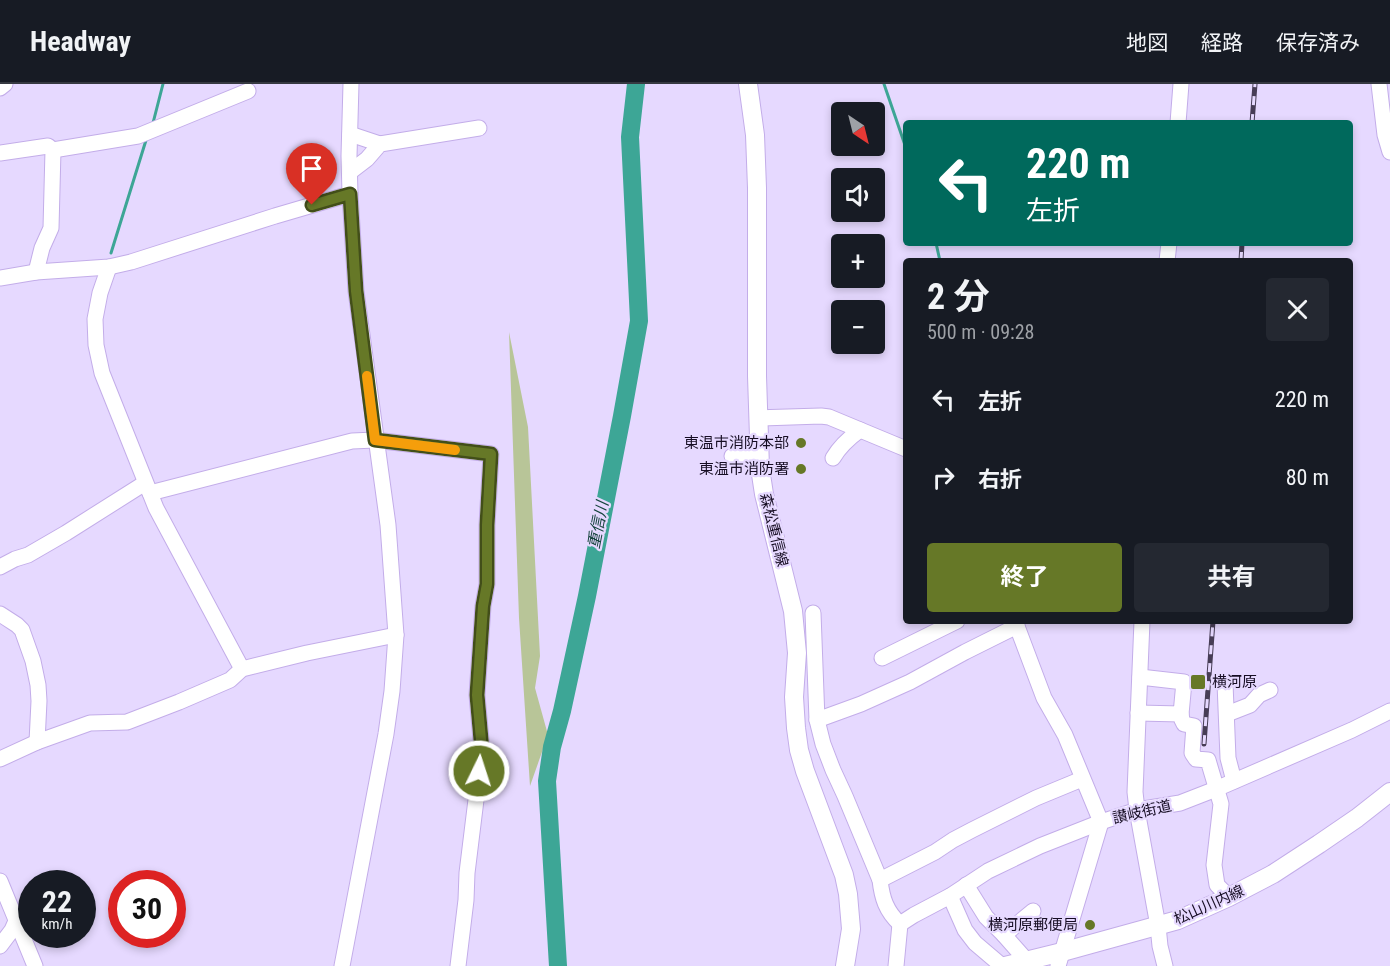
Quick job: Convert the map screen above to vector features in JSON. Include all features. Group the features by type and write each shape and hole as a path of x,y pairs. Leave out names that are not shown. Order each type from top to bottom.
{"main road":[{"name":"森松重信線","path":"748,84 755,135 757,188 759,455 764,494 793,611 797,652 794,697 799,750 842,868 848,894 851,929 845,966"},
{"name":"松山川内線","path":"1003,966 1027,961 1060,959 1178,920 1274,874 1357,818 1390,792"}],"street":[{"path":"0,88 5,84"},
{"path":"342,966 386,734 396,635 388,525 356,291 350,194 351,84"},
{"path":"1178,120 1181,84"},
{"path":"1379,84 1385,135 1390,152"},
{"path":"0,153 48,146 53,150 130,138 248,91"},
{"path":"350,134 380,144 479,128"},
{"path":"350,172 367,159 380,144"},
{"path":"36,272 42,248 51,228 53,150"},
{"path":"0,278 36,272 109,267 131,262 350,194"},
{"path":"109,267 100,292 95,320 96,345 102,373 148,488 170,535 242,669"},
{"path":"758,418 829,417 903,448"},
{"path":"833,458 844,443 860,430"},
{"path":"0,567 28,555 148,488 352,441 375,440 491,454 487,525 487,584 483,606 477,695 482,751 466,873 466,900 458,966"},
{"path":"732,456 759,455"},
{"path":"813,613 816,720 833,770 880,879 881,893 890,915 900,924 896,966"},
{"path":"0,614 22,630 33,661 39,693 37,742"},
{"path":"882,657 951,624"},
{"path":"816,720 861,704 910,682 1014,624"},
{"path":"1016,624 1044,698 1065,735 1082,779 1103,821 1060,959"},
{"path":"1142,624 1135,792 1165,966"},
{"path":"0,759 37,742 90,723 127,722 230,680 242,669 396,635"},
{"path":"1140,677 1184,682 1181,714 1184,724 1194,726 1192,753 1196,759 1228,758"},
{"path":"1225,683 1228,758 1234,781"},
{"path":"1227,714 1250,705 1259,695 1270,690"},
{"name":"讃岐街道","path":"900,924 950,896 988,871 1040,846 1103,821 1137,810 1180,802 1216,789 1390,711"},
{"path":"1138,712 1181,714"},
{"path":"1208,760 1221,804 1215,865 1216,885 1229,897"},
{"path":"880,879 1036,798 1082,779"},
{"path":"0,881 35,966"},
{"path":"966,885 986,917 1027,961"},
{"path":"950,896 966,930 975,943 1003,966"},
{"path":"1004,935 1033,911"},
{"path":"0,946 16,921"}],"green space":[{"path":"509,332 528,427 540,656 535,688 548,735 530,786 519,618"}],"waterway":[{"path":"153,123 163,84"},
{"name":"重信川","path":"558,966 547,781 552,747 587,596 639,321 630,137 636,84"},
{"path":"884,84 903,139"},
{"path":"111,253 147,137"},
{"path":"937,246 939,258"}],"railway":[{"path":"1252,120 1255,84"},
{"path":"1241,258 1242,246"},
{"path":"1204,744 1213,624"}],"slow traffic":[{"path":"367,376 375,440 455,450"}],"place":[{"name":"東温市消防本部","path":"801,443"},
{"name":"東温市消防署","path":"801,469"},
{"name":"横河原","path":"1198,682"},
{"name":"横河原郵便局","path":"1090,925"}],"route":[{"path":"312,205 350,194 356,291 375,440 491,454 487,525 487,584 483,606 477,695 482,751 479,771"}]}
